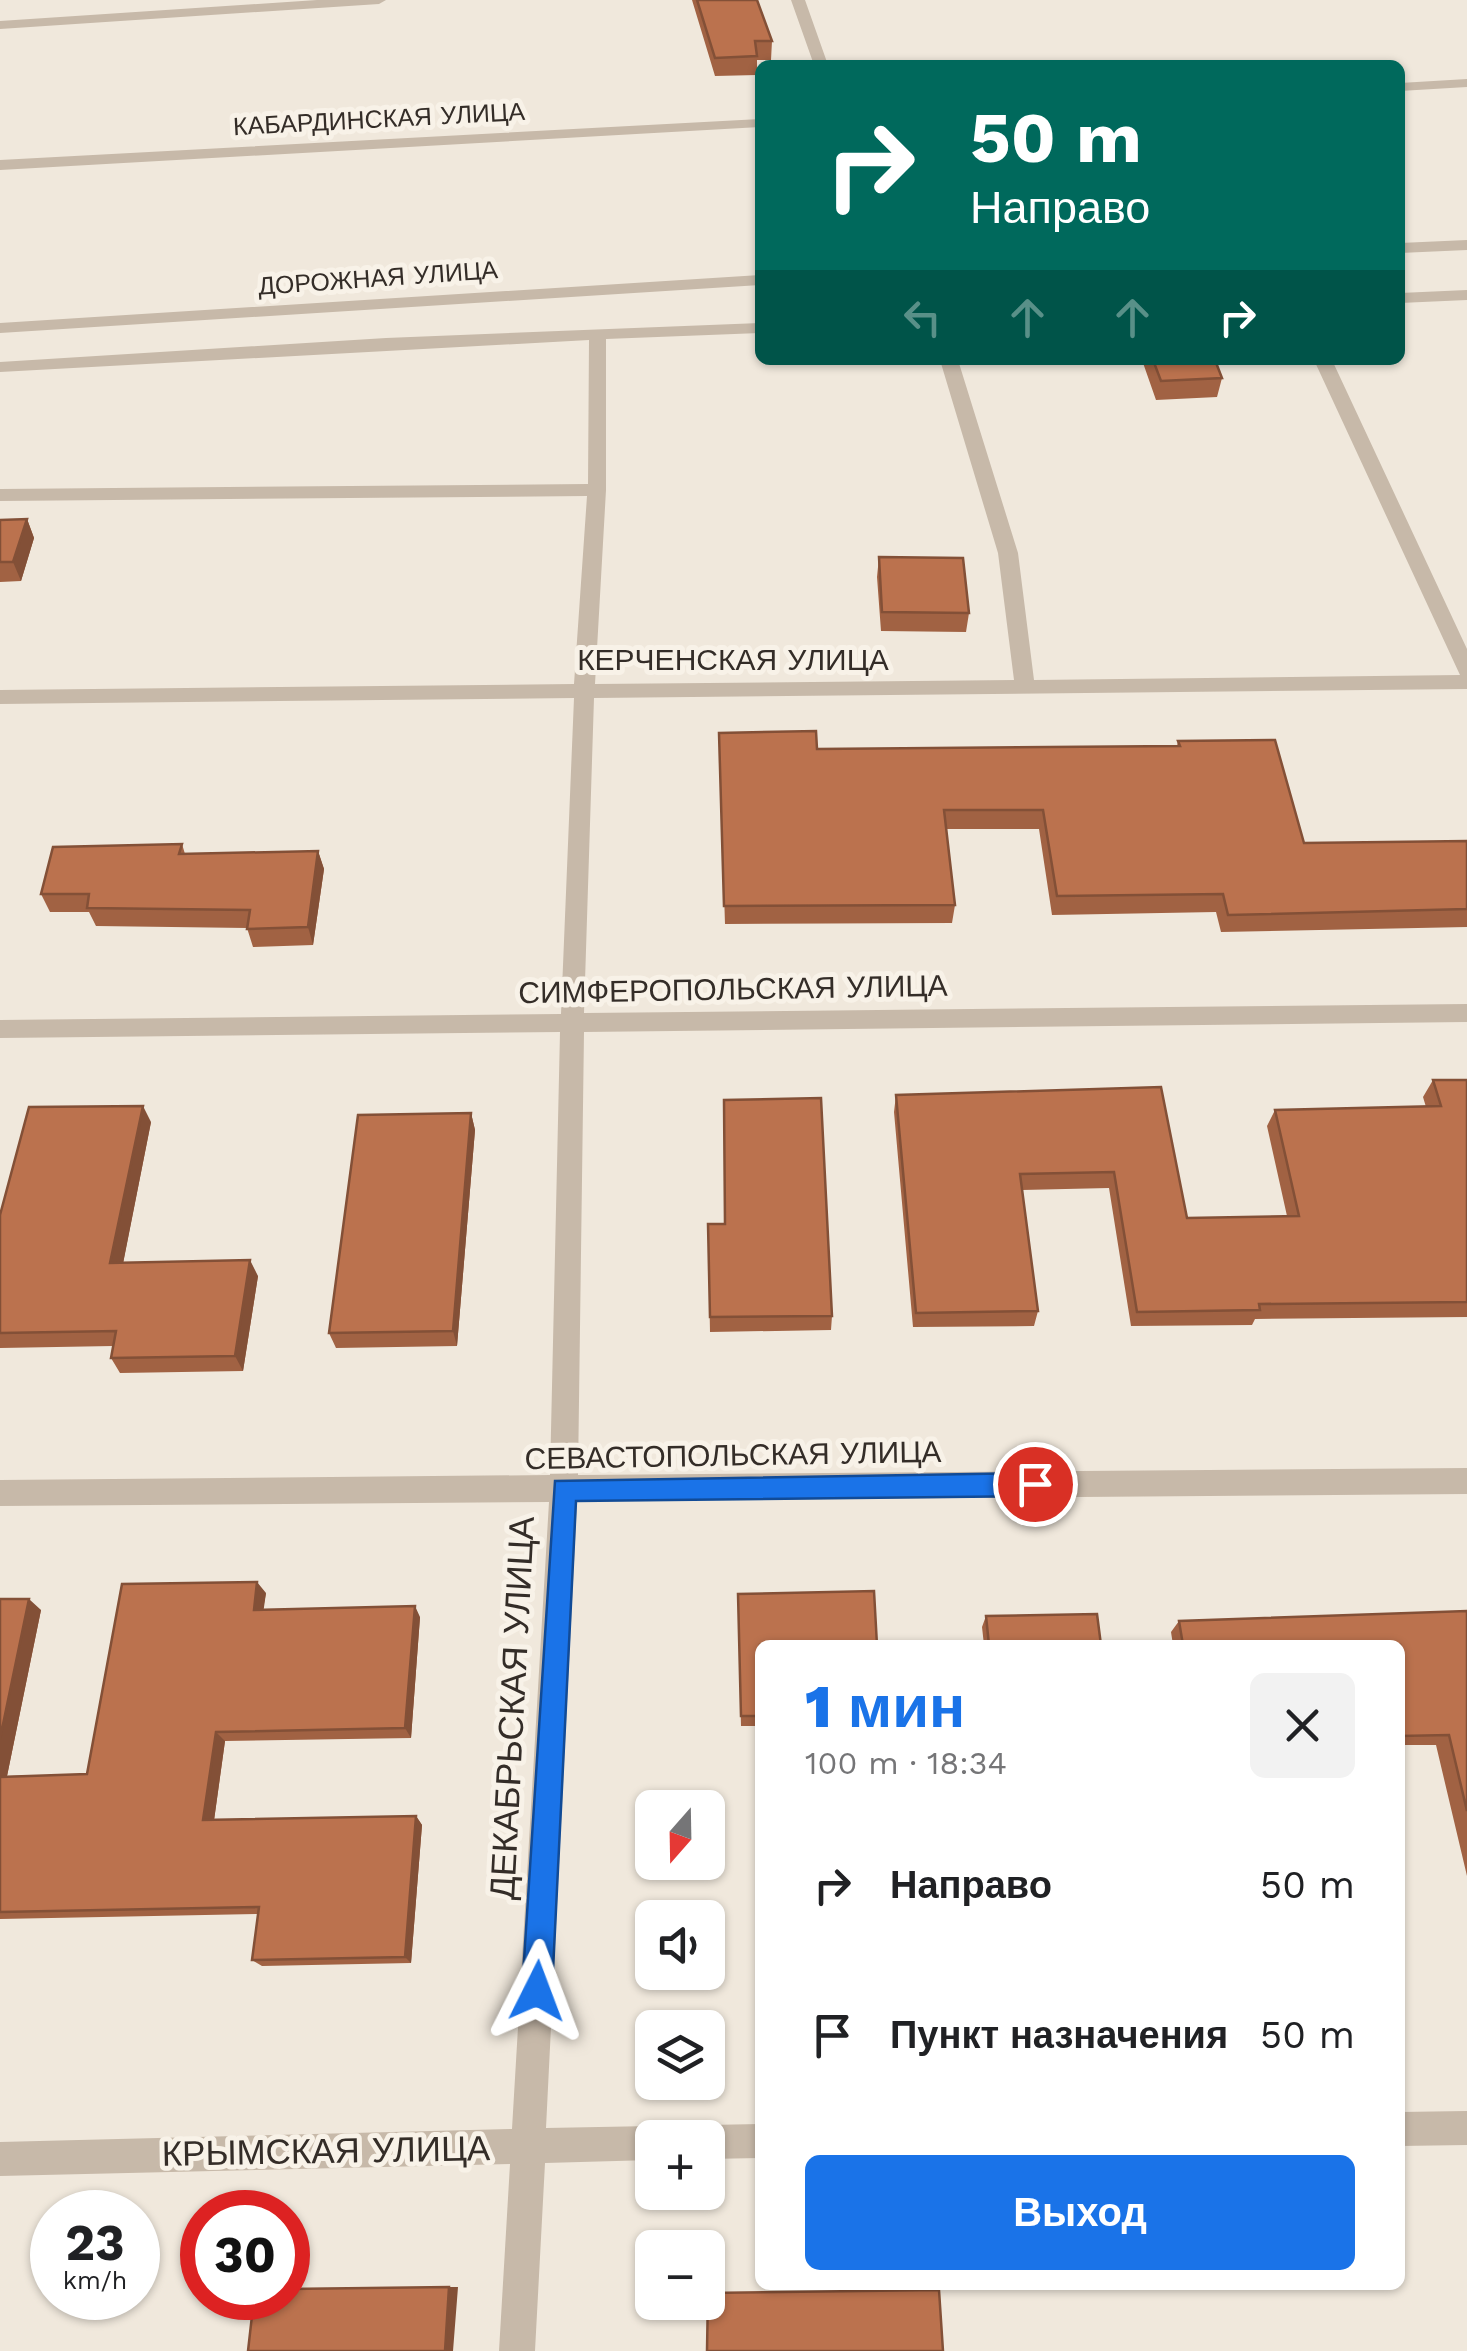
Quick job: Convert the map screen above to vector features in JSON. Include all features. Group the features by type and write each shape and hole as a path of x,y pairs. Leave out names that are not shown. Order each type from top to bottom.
{"street":[{"path":"0,26 378,0"},
{"path":"798,0 819,60"},
{"path":"1405,87 1467,83"},
{"name":"КАБАРДИНСКАЯ УЛИЦА","path":"0,165 755,122"},
{"path":"1405,248 1467,245"},
{"name":"ДОРОЖНАЯ УЛИЦА","path":"0,328 755,280"},
{"path":"1405,298 1467,295"},
{"path":"0,367 755,328"},
{"name":"ДЕКАБРЬСКАЯ УЛИЦА","path":"518,2351 564,1489 572,1023 596,490 598,334"},
{"path":"952,365 1008,553 1024,688"},
{"path":"1325,365 1467,671"},
{"path":"0,494 596,490"},
{"name":"КЕРЧЕНСКАЯ УЛИЦА","path":"0,697 1467,682"},
{"name":"СИМФЕРОПОЛЬСКАЯ УЛИЦА","path":"0,1030 1467,1013"},
{"name":"СЕВАСТОПОЛЬСКАЯ УЛИЦА","path":"0,1494 1467,1480"},
{"path":"1405,2129 1467,2128"},
{"path":"725,2142 755,2141"},
{"name":"КРЫМСКАЯ УЛИЦА","path":"0,2159 635,2144"}],"building":[{"path":"697,0 757,0 772,41 755,41 757,56 715,58"},
{"path":"1155,365 1217,365 1222,378 1161,381"},
{"path":"27,519 13,562 0,562 0,520"},
{"path":"879,557 963,558 969,613 882,612"},
{"path":"816,731 817,749 1180,746 1178,741 1275,740 1304,843 1467,841 1467,909 1228,915 1223,894 1057,896 1043,810 944,810 955,905 724,906 719,733"},
{"path":"182,844 179,854 318,851 308,927 247,929 250,910 87,908 89,894 41,894 53,847"},
{"path":"1433,1080 1467,1080 1467,1302 1259,1304 1260,1310 1137,1312 1114,1172 1020,1174 1038,1311 916,1313 896,1095 1161,1087 1187,1218 1299,1216 1275,1110 1441,1106"},
{"path":"821,1098 832,1316 710,1317 708,1224 725,1224 724,1100"},
{"path":"143,1106 110,1263 250,1260 235,1356 111,1358 116,1331 0,1333 0,1215 29,1107"},
{"path":"471,1113 453,1331 329,1333 358,1115"},
{"path":"257,1582 254,1610 415,1606 405,1728 216,1732 203,1820 416,1816 405,1957 252,1960 259,1907 0,1912 0,1777 87,1774 122,1584"},
{"path":"874,1591 877,1640 755,1640 755,1716 741,1716 738,1594"},
{"path":"0,1599 29,1599 0,1739"},
{"path":"1467,1611 1467,1811 1449,1735 1405,1736 1405,1640 1182,1640 1179,1621"},
{"path":"1097,1614 1100,1640 988,1640 986,1616"},
{"path":"449,2287 445,2351 248,2351 252,2320 310,2320 310,2289"},
{"path":"939,2290 943,2351 707,2351 708,2320 725,2320 725,2293"}],"route":[{"path":"537,1991 564,1489 1035,1484"}]}
